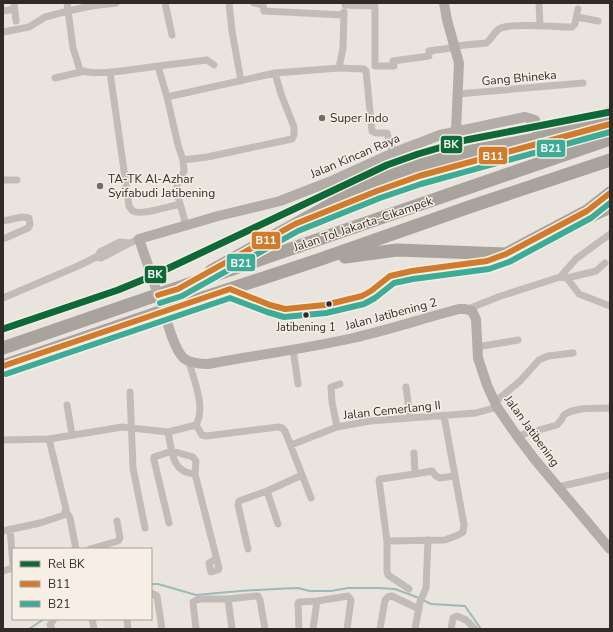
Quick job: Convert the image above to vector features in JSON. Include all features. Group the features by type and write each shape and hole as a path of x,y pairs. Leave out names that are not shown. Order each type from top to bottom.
{"highway":[{"path":"178,289 357,190 385,177 416,166 472,151 536,139 610,113"},
{"path":"295,224 419,176 610,124"},
{"name":"Jalan Tol Jakarta–Cikampek","path":"3,348 610,139"},
{"name":"Jalan Tol Jakarta–Cikampek","path":"3,366 610,160"},
{"path":"321,259 397,250 506,254 587,211 610,193"},
{"path":"528,243 564,229 610,207"}],"main road":[{"path":"444,3 453,47 459,63 456,131"},
{"name":"Jalan Kincan Raya","path":"140,244 186,225 280,201 329,182 393,153 440,135 525,117 535,120 538,128 536,139"},
{"path":"140,244 179,354 189,362"},
{"name":"Jalan Jatibening 2","path":"189,362 195,364 208,364 353,338 389,330 460,309 470,310"},
{"name":"Jalan Jatibening","path":"470,310 476,319 477,347 482,370 496,405 517,436 610,549"}],"street":[{"path":"67,3 76,62 80,70 85,72"},
{"path":"3,32 29,27 45,18 68,11 116,3"},
{"path":"165,3 172,35"},
{"path":"229,3 232,31 241,81"},
{"path":"254,3 263,5 264,11 344,15"},
{"path":"539,3 540,26"},
{"path":"339,68 343,48 345,4 375,6 375,66 394,66 393,61 429,56 429,51 486,43 499,28 504,27 572,27 574,26 578,9"},
{"path":"3,11 14,6 16,21"},
{"path":"577,17 598,21"},
{"path":"55,78 85,72 110,72 207,60 214,65"},
{"path":"158,66 178,145 184,160 184,171 177,186 177,193 186,225"},
{"path":"167,97 275,73 339,68 364,69 366,70 372,131 376,133 387,133 393,153"},
{"path":"110,72 129,206 132,211 148,212 180,204"},
{"path":"184,160 207,157 292,139 294,135 294,127 281,94 275,73"},
{"name":"Gang Bhineka","path":"458,94 583,83"},
{"path":"3,180 17,180"},
{"path":"3,221 25,216 29,218 30,225 28,228 3,239"},
{"path":"563,278 576,259 610,234"},
{"path":"3,298 78,266 98,256 100,252 120,242 140,244"},
{"path":"470,310 498,296 563,278 596,271 605,263"},
{"path":"563,278 580,294 610,306"},
{"path":"477,347 518,340"},
{"path":"293,349 298,384"},
{"path":"496,405 520,382 539,360 548,356 573,353"},
{"path":"189,362 200,403 200,414 196,426"},
{"path":"337,427 332,402 331,386 340,384"},
{"path":"406,387 410,418"},
{"path":"130,392 133,468 144,528"},
{"path":"67,404 72,435"},
{"name":"Jalan Cemerlang II","path":"291,445 337,427 370,421 444,416 476,412 496,405"},
{"path":"517,436 557,425 562,420 563,416 570,412 610,408"},
{"path":"387,540 445,540 463,532 464,525 444,416"},
{"path":"3,440 49,438 122,427 168,432 196,426"},
{"path":"196,426 202,435 206,436 282,428 285,431 291,445 311,498"},
{"path":"168,432 174,462 179,469 190,474 195,474"},
{"path":"49,438 66,511 70,518 76,548"},
{"path":"169,523 154,458 156,455 172,451 196,460 195,474 216,559"},
{"path":"414,453 415,474"},
{"path":"409,589 388,575 386,564 387,540 379,480 432,471 440,478 454,476"},
{"path":"248,549 238,505 239,501 267,491 302,475"},
{"path":"558,487 610,476"},
{"path":"267,491 278,524"},
{"path":"12,562 6,530 60,517 64,515 66,511"},
{"path":"94,548 118,541 120,538 117,520"},
{"path":"415,629 421,602 426,588 428,540"},
{"path":"152,594 157,596 162,629"},
{"path":"196,629 193,602 199,598 228,599 258,596 265,629"},
{"path":"299,629 298,603 300,601 317,601 348,596 352,600 347,629"},
{"path":"380,629 385,600 388,596 421,602"},
{"path":"228,599 232,629"},
{"path":"313,629 317,601"},
{"path":"451,629 453,618 456,616 466,620 475,629"},
{"path":"51,629 50,625 53,620"}],"waterway":[{"path":"152,584 158,584 196,595 298,588 310,591 331,591 348,588 379,588 395,589 419,598"},
{"path":"423,600 431,604 465,606 481,629"},
{"path":"29,629 42,620"}],"rail line":[{"name":"BK","path":"3,329 118,290 152,276 387,165 466,140 610,112"}],"transit line":[{"name":"B11","path":"158,295 178,289 295,224 377,191 419,176 610,124"},
{"name":"B21","path":"160,303 182,296 298,231 380,198 421,184 610,132"},
{"name":"B11","path":"3,366 230,289 270,305 285,309 325,305 362,296 390,276 412,271 487,261 506,254 587,211 610,193"},
{"name":"B21","path":"6,374 230,298 284,317 326,313 364,304 375,298 394,283 489,269 509,262 591,218 610,203"}],"place":[{"name":"Super Indo","path":"322,118"},
{"name":"TA-TK Al-Azhar Syifabudi Jatibening","path":"100,186"},
{"name":"Jatibening 1","path":"306,315"}]}
